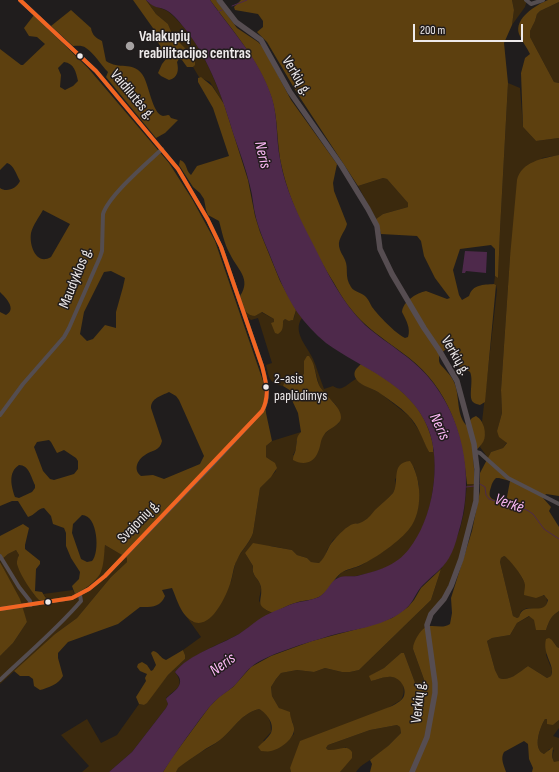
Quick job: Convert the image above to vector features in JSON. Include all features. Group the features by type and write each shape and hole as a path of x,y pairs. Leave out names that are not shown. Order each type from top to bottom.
{"main road":[{"name":"Verkių g.","path":"219,0 236,22 261,40 290,92 341,165 368,209 377,226 380,248 392,274 457,381 476,452 478,494 469,532 451,586 444,599 431,614 427,625 435,693 427,737 412,772"}],"street":[{"name":"Vaidilutės g.","path":"20,0 96,71 162,149 184,178 221,246 267,383 266,402"},
{"path":"526,0 531,4 543,0"},
{"name":"Maudyklos g.","path":"0,415 23,384 64,337 69,328 102,251 101,233 104,209 116,193 162,149"},
{"name":"Svajonių g.","path":"0,609 69,600 80,595 105,576 262,411 266,402"},
{"path":"476,452 480,453 508,478 559,504"},
{"path":"0,556 19,587 30,601 31,605"},
{"path":"0,680 49,635 75,608 81,601 80,595"}],"shaded area":[{"path":"133,0 146,0 156,14 168,24 173,36 195,60 195,65 193,67 187,67 182,60 179,59 177,62 178,68 176,76 172,79 169,80 158,73 162,64 170,54 168,50 160,52 156,50 161,47 157,41 160,38"},
{"path":"210,0 216,0 237,28 263,47 291,100 337,164 333,183 334,191 347,224 339,246 346,263 349,283 352,289 368,299 378,315 387,324 405,338 408,337 409,330 408,324 402,312 408,301 426,291 447,299 450,298 435,278 424,256 421,241 417,236 381,234 376,219 383,214 408,207 408,203 387,179 383,178 358,186 297,93 267,42 257,32 263,27 263,21 258,14 235,10 234,7 241,0 512,0 514,10 512,25 504,43 508,83 498,278 495,276 495,249 491,245 460,249 453,270 459,295 462,300 469,296 476,287 496,285 485,402 480,405 473,402 471,396 470,372 454,362 450,351 445,350 439,355 440,364 450,375 456,387 459,410 463,421 466,425 476,416 479,418 484,427 485,435 483,442 473,453 475,484 467,484 462,447 444,398 422,370 408,357 375,333 356,315 340,294 318,256 297,213 286,183 280,159 274,105 266,83 244,46"},
{"path":"512,0 527,0 525,7 512,25 514,10"},
{"path":"548,0 559,0 559,2 537,14 530,31 530,37 554,82 559,83 559,138 536,141 523,127 521,73 525,58 530,54 519,34 518,28 527,13"},
{"path":"147,1 166,10 189,33 209,68 224,104 210,82 199,77 193,67 195,64 192,55 173,36 168,24 156,14"},
{"path":"559,2 559,83 554,82 530,37 530,31 537,14 540,11"},
{"path":"71,10 91,28 92,33 98,39 102,41 106,61 111,64 138,70 144,78 153,104 159,114 163,116 169,115 171,118 178,120 165,133 156,138 106,77 108,72 92,53 83,46 73,46 51,26"},
{"path":"34,15 88,68 169,163 192,199 215,241 263,381 266,413 272,441 266,446 266,457 275,463 277,468 271,477 260,488 253,533 239,556 224,599 214,614 207,620 200,623 193,621 185,615 179,606 172,588 162,590 165,596 158,605 151,607 140,607 118,624 68,642 58,653 63,676 50,687 40,690 34,686 33,679 29,676 20,676 14,671 55,634 77,618 111,577 127,562 127,558 105,545 103,564 100,574 89,586 75,594 72,586 79,579 80,572 71,558 66,546 66,533 64,528 53,524 51,516 44,508 28,517 18,501 12,501 0,506 0,312 6,315 11,310 11,307 0,292 0,188 6,190 12,189 19,184 20,181 9,164 7,163 0,170 0,49 23,65 45,44 37,37 29,36 24,28","holes":["64,62 70,64 75,71 78,81 73,86 65,90 60,87 61,75 58,68","43,210 70,224 51,257 46,259 41,259 38,257 32,248 31,233","111,271 125,278 116,312 116,328 105,325 93,339 87,341 80,334 84,312 104,272","169,392 176,396 204,456 200,464 164,479 153,475 141,476 137,471 138,462 142,457 158,449 162,441 151,408 151,405 157,398","49,440 57,453 64,450 76,458 78,461 78,469 74,474 54,480 50,479 43,471 34,447 37,442","19,465 27,469 35,485 32,492 19,498 15,497 11,480 13,471","82,515 91,521 94,527 97,543 95,557 92,561 87,562 81,559 72,533 73,524"]},
{"path":"201,77 212,86 224,104 248,180 255,216 260,232 280,281 296,310 293,320 289,321 285,319 283,321 281,332 278,334 275,333 271,323 274,322 274,319 262,312 255,316 248,314 244,309 240,296 243,290 244,279 226,246 219,221 208,215 204,199 193,187 179,165 180,160 183,161 191,175 197,166 229,156 213,108 198,82 198,78"},
{"path":"508,83 520,88 523,127 536,141 559,138 559,155 542,158 510,257 501,390 502,413 497,431 507,442 503,448 491,452 488,458 480,447 485,435 482,422 497,290 496,285 494,284 495,276 498,278"},
{"path":"559,155 559,496 546,494 543,498 551,507 549,511 559,527 559,611 551,619 546,630 536,630 534,620 529,616 517,623 510,635 492,638 487,641 495,670 499,678 503,679 511,678 528,666 547,678 551,676 552,668 546,650 546,639 549,638 552,640 559,648 559,720 553,725 547,724 547,719 545,719 539,732 538,748 544,754 553,747 552,757 554,762 559,761 559,772 532,772 533,768 529,759 528,744 524,741 504,752 502,760 506,772 370,772 372,764 370,760 388,746 401,733 400,727 397,725 370,730 328,745 326,748 328,750 347,748 352,752 352,758 340,772 291,772 290,768 300,741 392,706 402,699 405,690 398,679 389,677 371,681 369,676 384,668 401,653 404,653 417,688 423,688 426,685 413,649 414,644 421,631 425,628 429,626 441,627 450,624 452,613 451,598 472,531 480,491 480,473 491,452 503,448 507,443 499,437 497,431 502,413 501,390 517,180 519,174 528,165 540,159","holes":["496,478 510,481 506,502 492,499 490,495 491,486","504,556 513,564 520,574 525,585 524,595 536,598 544,595 548,600 546,605 538,609 525,609 517,618 513,616 500,562 501,558"]},
{"path":"383,178 387,179 408,203 408,207 383,214 376,219 358,186"},
{"path":"243,309 255,316 261,312 274,319 274,322 283,321 285,319 291,321 294,318 296,310 302,318 299,323 300,334 313,359 324,389 333,386 336,388 342,388 356,379 360,383 380,393 409,416 420,432 429,452 434,451 434,482 427,516 412,547 401,559 388,567 376,571 356,576 337,578 342,572 360,566 384,551 410,528 419,501 419,485 414,467 395,479 396,486 393,493 370,517 361,523 353,524 333,540 327,550 325,558 319,563 311,562 307,558 297,555 292,550 271,546 264,546 245,553 253,566 253,573 260,585 261,590 259,601 266,610 273,613 239,634 187,661 175,672 180,681 176,690 166,698 168,704 166,708 132,752 109,772 82,772 89,766 61,735 87,719 101,743 117,735 139,704 144,705 168,675 185,659 183,650 201,637 186,616 193,622 231,582 236,560 253,533 260,488 276,471 272,461 266,457 266,446 272,441 301,432 296,442 296,449 293,455 313,459 324,435 328,430 339,423 336,405 325,394 319,385 314,366 305,369 304,374 300,378 290,378 288,382 284,383 283,386 270,379 266,365 272,363 258,318 251,320"},
{"path":"307,356 309,356 313,363 321,389 336,405 341,414 341,418 340,421 323,437 319,450 314,459 301,463 293,460 298,435 301,432 298,413 290,396 293,392 283,386 284,383 288,382 290,378 299,378 304,374 304,361"},
{"path":"361,364 401,391 418,409 429,431 433,452 429,452 412,419 405,412 378,392 357,380 355,377 355,371"},
{"path":"410,461 414,468 419,486 419,504 414,521 406,533 394,544 374,558 361,565 345,570 336,578 325,593 319,597 295,603 273,613 263,608 260,602 261,587 254,575 253,566 245,553 253,543 292,550 297,555 307,558 311,562 319,563 340,533 351,525 361,523 366,520 393,493 400,465 404,462"},
{"path":"467,484 475,484 476,491 464,546 450,584 413,649 426,685 423,688 417,688 404,653 401,653 384,668 370,676 371,681 385,677 397,678 400,680 404,690 401,700 290,768 291,772 176,772 177,768 225,736 247,714 259,709 269,718 271,724 271,732 263,741 282,746 294,734 293,723 290,717 279,708 272,696 271,687 281,673 297,670 314,672 325,668 342,672 359,670 431,600 441,569 450,555 460,529 464,512"},
{"path":"23,524 29,528 25,549 40,561 40,564 36,569 35,591 42,592 47,600 39,600 27,584 17,566 19,555 16,550 8,554 0,561 0,536"},
{"path":"105,545 127,558 127,562 111,577 77,618 55,634 0,684 0,656 13,643 27,622 0,561 8,554 16,550 19,555 17,561 34,595 46,597 43,594 73,590 74,593 90,583 98,575"},
{"path":"504,556 510,560 527,585 546,597 547,603 543,608 538,610 527,608 521,611 519,617 517,618 513,616 500,562 501,558"},
{"path":"0,562 20,599 27,622 13,643 0,656"},
{"path":"441,569 431,600 359,670 342,672 325,668 314,672 297,670 281,673 271,687 272,696 279,708 290,712 294,728 292,736 283,745 275,750 269,751 261,751 258,747 267,739 272,729 271,722 259,709 247,714 225,736 178,768 176,772 163,772 210,706 219,697 233,687 251,667 271,656 312,641 392,618 408,607 421,588"},
{"path":"559,611 559,648 552,640 546,655 552,670 551,676 547,678 528,666 511,678 499,678 495,670 487,641 492,638 510,635 517,623 530,616 546,630 551,619"},
{"path":"183,650 185,659 168,675 147,703 144,705 139,704 136,697 146,681 145,678 147,674 140,671 137,667 138,664 142,662 147,665 151,671 156,665 151,653 153,651 166,660"},
{"path":"545,719 553,725 559,720 559,728 553,736 559,738 558,762 554,762 552,757 554,750 549,749 547,753 544,754 538,748 539,732"},
{"path":"397,725 400,727 401,733 382,751 362,765 356,772 340,772 342,769 346,747 336,751 328,750 326,748 328,745 370,730"}],"water":[{"name":"Neris","path":"146,0 210,0 253,58 267,84 272,98 282,170 293,203 303,224 330,276 349,307 365,325 419,367 434,384 445,401 454,419 460,437 464,456 466,496 457,537 449,558 421,587 406,609 394,617 376,625 336,634 299,645 270,656 252,666 234,686 216,700 209,708 163,772 109,772 132,752 166,708 168,704 166,699 180,684 179,677 175,672 188,660 239,634 270,613 298,602 319,597 335,579 357,576 379,570 392,564 404,555 417,537 424,522 433,490 434,474 434,457 428,428 420,412 410,399 384,378 326,343 297,312 282,283 260,231 245,167 220,94 209,67 195,42 177,19 169,12 154,6"},
{"path":"465,251 487,252 486,273 466,271 465,273 462,273"}],"waterway":[{"path":"232,6 247,0"},
{"path":"217,12 222,10"},
{"name":"Verkė","path":"480,484 485,487 486,495 489,499 501,503 517,503 522,509 533,514 544,529 559,539"},
{"name":"Verkė","path":"466,487 474,486"}],"transit line":[{"path":"0,609 72,598 89,589 105,576 262,411 267,394 262,366 221,247 208,220 178,169 96,71 20,0"}],"place":[{"name":"Valakupių reabilitacijos centras","path":"130,46"},
{"name":"2-asis paplūdimys","path":"266,387"}]}
